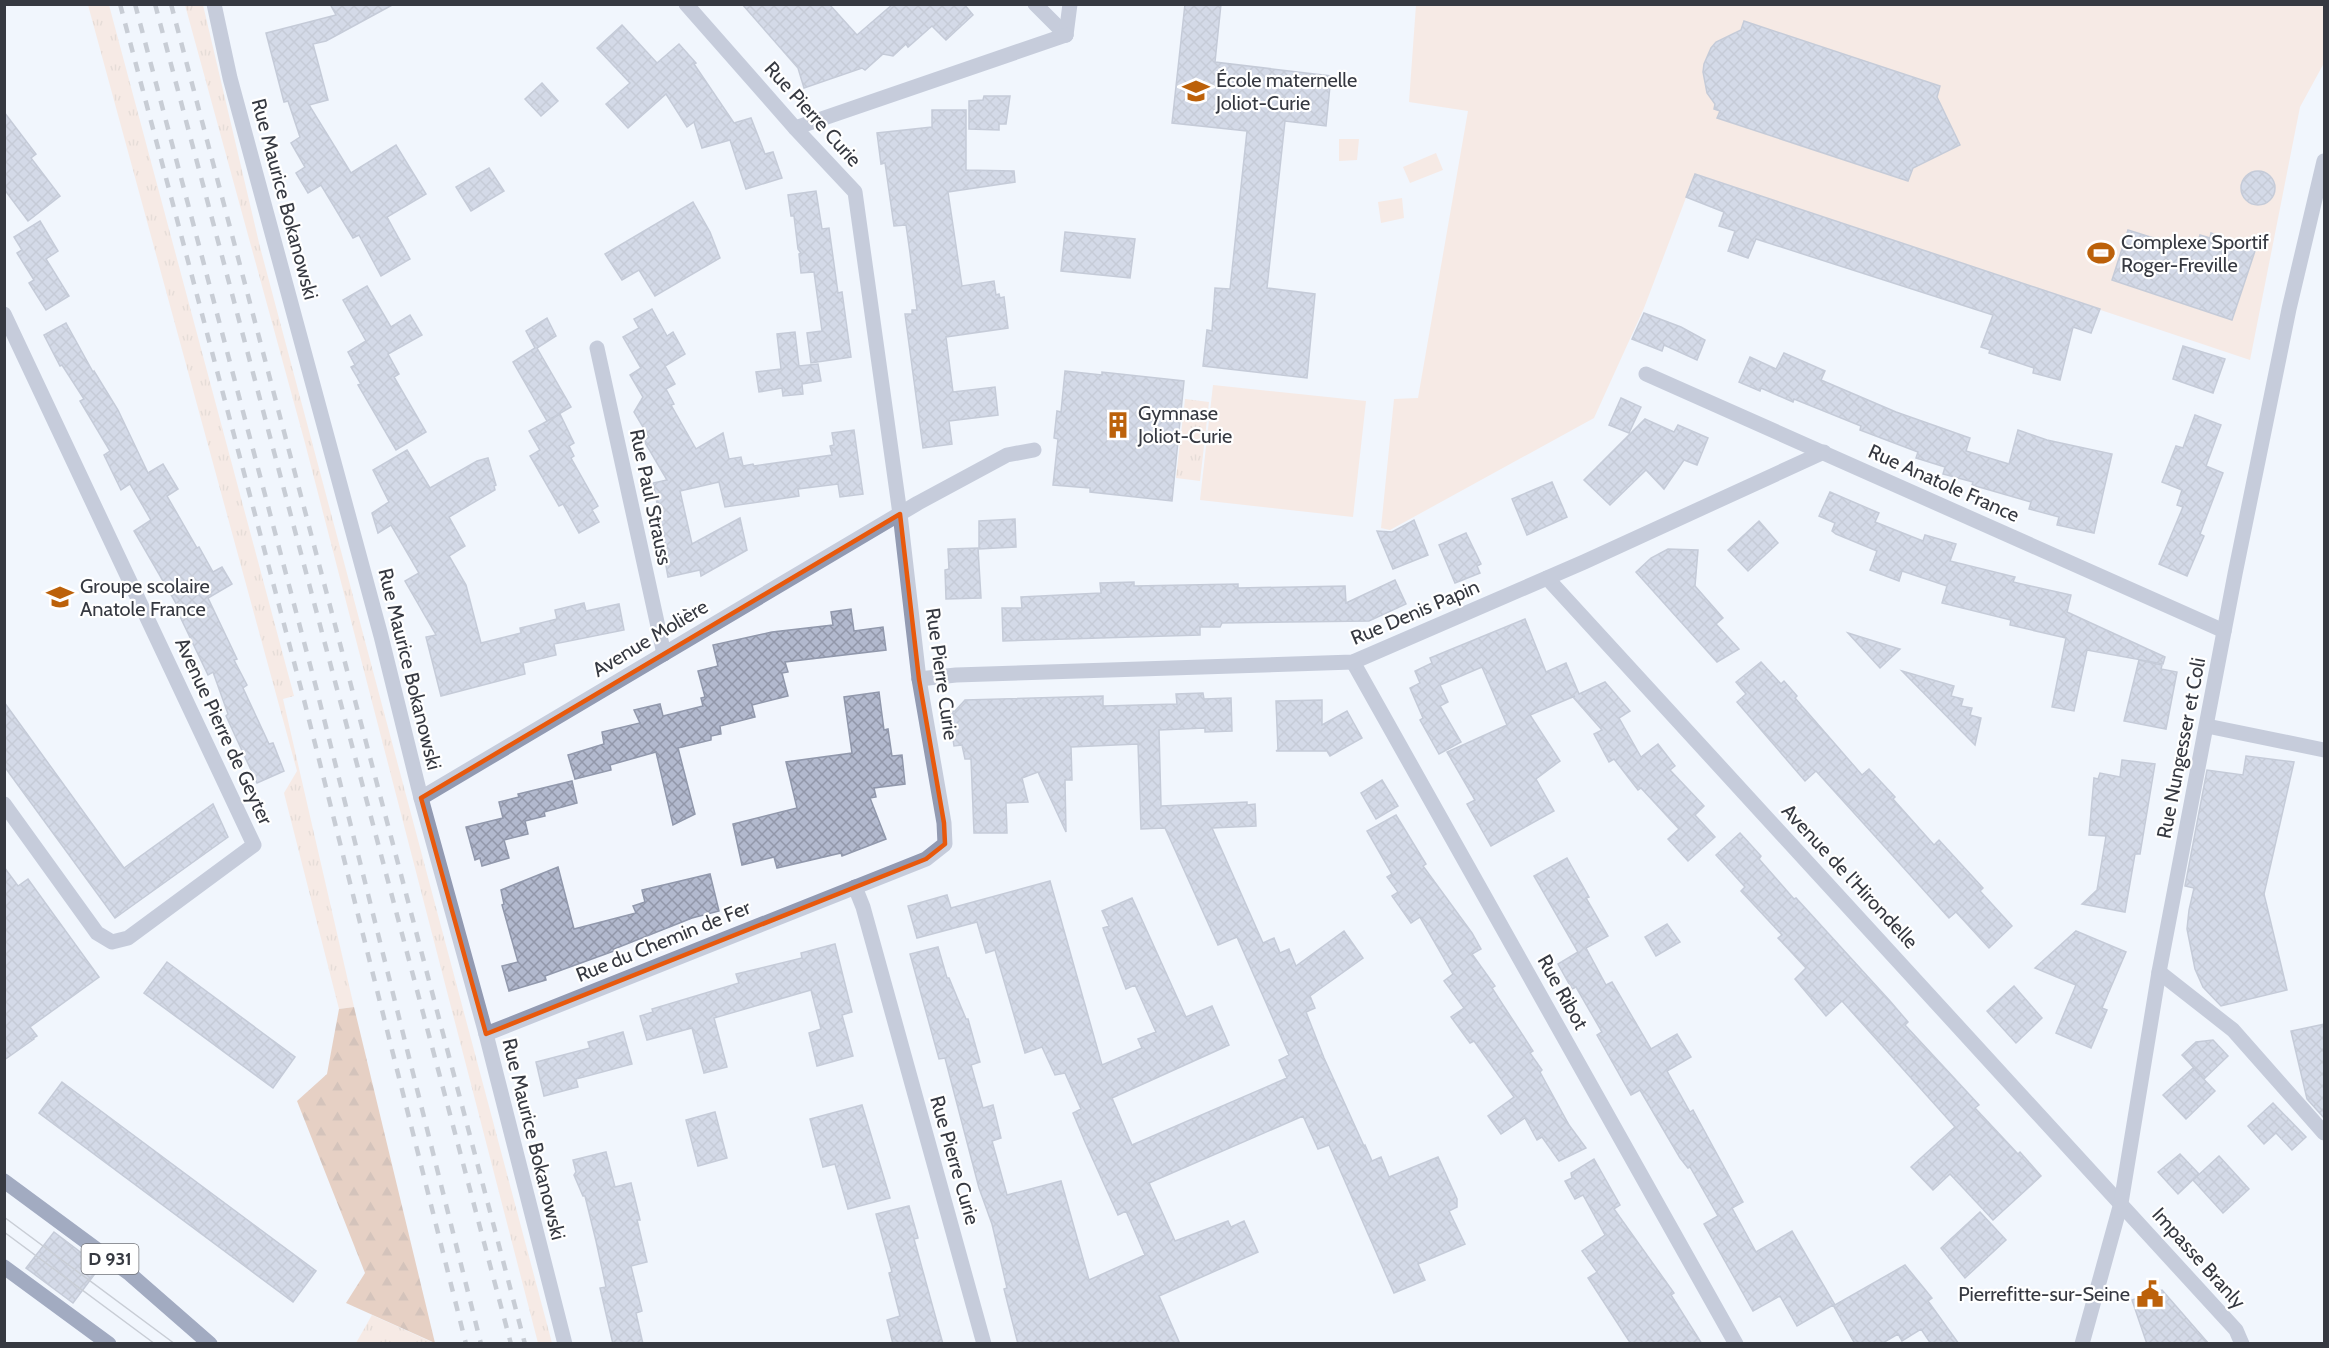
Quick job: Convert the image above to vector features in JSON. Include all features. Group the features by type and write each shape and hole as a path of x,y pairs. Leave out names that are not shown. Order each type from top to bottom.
{"main road":[{"name":"D 931","path":"4,1181 130,1274 210,1344"},
{"path":"4,1267 109,1344"}],"street":[{"name":"Rue Maurice Bokanowski","path":"214,4 230,78 381,636 421,798 486,1034 565,1344"},
{"name":"Rue Pierre Curie","path":"686,4 795,128 855,192 900,514 919,679 944,823 945,844 926,859 855,887 863,907 984,1344"},
{"path":"1035,4 1066,35"},
{"path":"1066,35 1070,4"},
{"path":"795,128 1066,35"},
{"name":"Rue Nungesser et Coli","path":"2082,1344 2121,1203 2159,972 2224,631 2289,309 2325,161"},
{"name":"Avenue Pierre de Geyter","path":"4,314 254,845 128,938 112,942 97,933 4,804"},
{"name":"Rue Paul Strauss","path":"597,348 664,654"},
{"name":"Rue Anatole France","path":"1646,374 2224,631"},
{"name":"Avenue Molière","path":"421,798 900,514 1007,454 1034,450"},
{"name":"Rue Denis Papin","path":"919,679 956,675 1353,662 1547,578 1824,452"},
{"name":"Avenue de l'Hirondelle","path":"1547,578 2121,1203"},
{"name":"Rue Ribot","path":"1353,662 1736,1344"},
{"path":"2207,726 2325,750"},
{"name":"Rue du Chemin de Fer","path":"486,1034 855,887"},
{"path":"2159,972 2233,1030 2325,1133"},
{"name":"Impasse Branly","path":"2121,1203 2236,1330 2242,1344"}],"highlighted area":[{"path":"900,514 919,679 944,823 945,844 926,859 486,1034 421,798"}],"green space":[{"path":"88,5 109,5 294,696 283,699 354,1007 339,1009 284,793 297,771"},
{"path":"185,5 203,5 260,247 552,1343 538,1343 305,443"},
{"name":"Complexe Sportif Roger-Freville","path":"1416,5 2324,5 2324,63 2300,107 2250,360 1695,174 1644,308 1594,418 1390,530 1381,528 1394,399 1418,398 1468,111 1409,102"},
{"path":"1339,139 1359,139 1357,160 1339,161"},
{"path":"1436,153 1443,170 1410,183 1403,167"},
{"path":"1402,198 1404,218 1381,223 1378,202"},
{"path":"1213,385 1366,401 1353,517 1200,500"},
{"path":"1185,399 1209,402 1200,481 1176,478"},
{"path":"354,1007 435,1343 346,1303 365,1273 297,1101 327,1074 339,1009"},
{"path":"372,1315 434,1343 356,1343"}],"building":[{"path":"330,4 394,4 326,41 313,44 328,100 309,105 351,173 396,145 426,194 387,217 410,259 381,276 359,235 353,238 321,185 308,193 296,173 305,167 291,143 300,137 288,101 284,102 266,33 336,15"},
{"path":"742,4 829,4 857,35 893,4 964,4 973,15 946,40 932,26 908,47 906,44 893,56 883,54 865,70 862,68 804,88 798,68"},
{"path":"1185,4 1221,4 1215,62 1331,76 1326,126 1285,121 1267,288 1315,294 1307,378 1203,366 1207,330 1212,331 1215,288 1230,289 1247,131 1172,123"},
{"path":"1744,21 1940,86 1937,97 1960,145 1913,168 1908,181 1717,118 1720,111 1714,109 1715,104 1707,93 1703,72 1704,64 1716,42 1741,30"},
{"path":"622,25 657,63 679,44 696,63 694,64 734,123 751,118 765,154 773,152 782,178 746,189 730,140 702,148 694,122 687,127 666,94 628,128 606,104 630,83 597,48"},
{"path":"542,83 558,101 541,116 525,99"},
{"path":"984,96 1010,96 1006,124 999,124 999,130 969,129 969,101 983,100"},
{"path":"932,110 966,110 966,170 1014,171 1015,182 948,192 962,286 994,281 996,295 999,294 1000,298 1004,297 1008,328 946,337 953,392 995,387 998,415 949,421 952,444 923,448 905,314 912,314 912,310 917,310 906,225 894,226 885,163 881,164 877,133 932,127"},
{"path":"4,112 36,154 31,158 60,196 28,221 4,189"},
{"path":"489,168 504,191 471,211 456,187"},
{"path":"2258,171 2270,176 2275,188 2270,200 2258,205 2246,200 2241,188 2246,176"},
{"path":"1695,174 2100,309 2091,333 2073,327 2060,380 2033,373 2034,368 1989,353 1990,350 1981,347 1993,315 1756,239 1748,258 1728,251 1735,231 1719,226 1724,212 1686,197"},
{"path":"816,191 822,229 829,228 838,293 842,292 851,357 811,363 807,333 822,331 814,272 801,273 799,254 801,253 798,249 794,216 791,216 788,195"},
{"path":"693,202 710,232 720,258 655,296 639,270 622,280 605,254"},
{"path":"40,221 58,251 46,259 69,296 46,310 29,283 34,280 17,253 22,250 14,237"},
{"path":"2128,230 2195,251 2200,235 2210,238 2211,233 2256,248 2232,320 2112,280"},
{"path":"1065,232 1135,239 1130,278 1061,271"},
{"path":"367,286 391,327 410,315 422,335 388,354 399,374 394,377 426,432 396,450 358,385 361,384 351,367 355,365 348,352 366,341 343,300"},
{"path":"652,309 667,336 673,332 685,354 665,366 675,384 666,389 674,404 671,405 696,449 723,433 729,459 741,457 743,466 753,464 754,466 832,455 830,446 834,445 832,433 854,430 863,494 840,497 838,484 798,489 799,496 725,507 719,482 680,491 692,544 740,518 747,550 701,576 700,570 668,577 662,544 665,543 653,483 667,480 644,441 649,437 634,412 643,397 630,375 641,368 623,337 639,328 634,319"},
{"path":"1644,313 1681,327 1705,340 1697,360 1664,345 1662,351 1632,339"},
{"path":"547,318 556,336 537,348 571,407 547,421 513,362 535,348 526,331"},
{"path":"66,323 93,372 118,410 148,473 163,464 178,489 167,496 213,572 222,567 232,584 208,598 237,659 234,660 247,685 243,688 269,744 273,743 284,771 257,783 226,716 228,714 213,672 208,675 175,606 177,605 134,531 151,520 130,484 121,490 104,455 110,451 80,401 84,399 62,365 60,366 44,335"},
{"path":"795,332 799,366 818,364 821,381 802,384 803,394 783,396 782,388 759,392 756,372 781,369 777,334"},
{"path":"2183,346 2225,359 2213,393 2173,379"},
{"path":"1784,353 1825,371 1821,380 1896,412 1970,438 1966,451 2009,464 2018,430 2047,440 2112,454 2094,533 2057,525 2059,517 2029,509 2031,502 1943,474 1945,467 1916,458 1918,452 1860,430 1861,426 1794,399 1793,402 1761,388 1760,391 1739,382 1750,357 1776,369"},
{"name":"Gymnase Joliot-Curie","path":"1065,371 1102,375 1102,372 1184,381 1172,501 1090,492 1090,488 1053,485 1058,439 1054,438 1057,411 1061,412"},
{"path":"1621,398 1641,407 1629,433 1609,425"},
{"path":"560,414 574,443 569,446 574,456 571,458 598,506 592,510 599,522 579,533 563,504 559,506 530,456 540,450 529,431"},
{"path":"2195,415 2221,425 2206,466 2223,473 2200,534 2204,536 2187,576 2159,564 2183,507 2177,505 2182,490 2162,482 2176,446 2183,448"},
{"path":"1645,419 1674,432 1678,425 1708,438 1697,465 1684,460 1664,489 1646,470 1610,505 1584,480"},
{"path":"407,450 430,488 477,461 488,458 496,485 495,490 449,517 465,546 449,556 466,585 481,643 521,633 520,628 557,619 555,610 584,603 586,611 619,604 624,630 554,644 556,655 523,663 525,674 441,696 426,637 436,635 405,581 419,573 391,525 378,533 372,513 389,502 373,470"},
{"path":"1552,482 1567,517 1527,535 1512,499"},
{"path":"1830,492 1879,513 1875,522 1923,541 1925,535 1956,544 1950,561 2015,577 2013,582 2071,595 2067,612 2165,657 2163,664 2087,650 2074,711 2052,707 2066,638 2010,625 2011,620 1942,603 1947,586 1902,571 1899,581 1870,570 1877,551 1836,534 1832,531 1835,523 1819,516"},
{"path":"1015,519 1016,547 979,549 979,521"},
{"path":"1414,520 1428,555 1393,569 1377,531 1392,532"},
{"path":"1759,521 1778,543 1748,571 1728,550"},
{"path":"1466,533 1481,564 1477,566 1480,573 1455,583 1439,545"},
{"path":"978,548 981,598 946,599 945,570 949,569 948,549"},
{"path":"1668,549 1698,550 1695,586 1723,618 1716,624 1739,649 1717,662 1636,572 1651,558"},
{"path":"1395,580 1406,604 1369,621 1222,623 1220,627 1200,627 1200,635 1003,641 1002,608 1022,608 1021,597 1101,593 1100,583 1134,582 1134,586 1238,584 1238,588 1345,586 1346,603"},
{"path":"851,609 854,631 883,627 886,650 785,662 788,672 782,673 788,696 752,705 755,717 720,726 721,734 711,736 711,740 678,748 695,814 673,825 656,752 610,765 611,770 575,779 568,755 604,744 602,732 640,723 634,710 660,704 663,716 703,706 701,698 705,697 698,671 718,666 713,645 772,632 833,625 831,612"},
{"path":"1525,619 1546,672 1566,663 1579,694 1605,682 1630,711 1619,718 1641,757 1658,744 1675,766 1670,770 1704,806 1695,815 1715,837 1688,861 1668,839 1679,829 1641,788 1638,790 1614,759 1609,762 1594,734 1602,730 1573,697 1575,696 1530,715 1560,761 1536,779 1554,811 1491,846 1467,804 1475,800 1447,752 1507,725 1482,667 1440,685 1448,702 1440,706 1461,742 1439,754 1420,720 1423,718 1410,688 1420,683 1415,671 1432,663 1430,658"},
{"path":"1848,633 1900,649 1880,668"},
{"path":"2139,660 2162,665 2161,669 2177,672 2166,729 2124,721"},
{"path":"1761,662 1781,684 1784,681 1797,696 1795,698 1862,775 1869,769 1934,845 1939,840 1983,888 1980,891 2012,926 1989,948 1956,912 1949,918 1816,771 1805,781 1737,702 1746,694 1736,682"},
{"path":"1902,671 1954,686 1951,696 1963,699 1961,706 1972,708 1970,715 1981,718 1975,745"},
{"path":"879,692 884,730 888,729 892,756 902,755 905,784 874,788 876,797 870,798 886,839 842,856 841,853 777,868 774,857 742,865 733,824 797,808 786,762 852,753 844,697"},
{"path":"1203,693 1204,699 1231,698 1232,731 1205,732 1205,728 1159,730 1161,806 1247,802 1247,805 1255,804 1256,826 1212,828 1263,943 1274,938 1280,953 1289,949 1296,966 1344,931 1363,958 1310,996 1315,1008 1306,1012 1324,1058 1372,1161 1381,1157 1389,1177 1438,1157 1457,1199 1457,1207 1449,1211 1465,1244 1418,1264 1425,1280 1394,1293 1329,1145 1318,1149 1303,1116 1149,1183 1175,1241 1228,1221 1231,1227 1244,1221 1258,1252 1159,1296 1180,1344 1018,1344 1004,1289 1007,1288 992,1224 979,1188 945,1058 939,1059 910,954 938,947 947,978 968,1019 980,1062 971,1065 983,1108 993,1105 1001,1138 992,1141 1007,1195 1061,1181 1089,1280 1145,1255 1126,1211 1118,1215 1085,1142 1073,1113 1081,1109 1065,1073 1055,1075 1042,1047 1025,1053 995,950 986,953 977,922 917,938 908,906 947,895 951,908 1050,881 1102,1065 1142,1048 1138,1039 1156,1032 1135,985 1126,989 1103,928 1109,926 1102,911 1132,898 1186,1017 1212,1006 1229,1045 1112,1098 1132,1145 1287,1078 1279,1060 1289,1055 1237,937 1218,945 1165,828 1141,829 1138,744 1071,747 1072,780 1065,780 1066,832 1038,772 1022,778 1028,802 1006,803 1007,833 974,833 971,759 965,759 962,745 954,746 949,712 955,711 965,700 1103,696 1103,706 1177,704 1176,694"},
{"path":"1322,700 1322,725 1347,711 1362,738 1330,756 1327,751 1276,751 1278,750 1276,701"},
{"path":"4,702 124,868 213,804 228,837 115,918 4,766"},
{"path":"2246,756 2294,762 2264,894 2287,990 2221,1006 2203,987 2195,969 2187,929 2194,888 2185,886 2207,770 2243,775"},
{"path":"2122,760 2155,764 2140,854 2135,854 2125,912 2082,904 2097,890 2106,836 2089,835 2094,778 2098,779 2100,773 2120,777"},
{"path":"1382,780 1398,806 1376,819 1361,793"},
{"path":"572,781 577,803 544,812 545,816 525,821 528,834 504,840 509,858 482,866 480,858 475,860 466,827 503,818 499,802 519,797 518,794"},
{"path":"1396,815 1426,864 1423,866 1472,933 1481,949 1472,954 1495,986 1492,988 1533,1051 1530,1053 1542,1070 1540,1072 1569,1125 1586,1148 1559,1161 1542,1137 1537,1140 1525,1118 1501,1134 1488,1116 1514,1097 1474,1041 1470,1043 1451,1017 1464,1008 1444,981 1453,974 1420,917 1411,923 1392,896 1398,892 1387,877 1392,874 1367,831"},
{"path":"1740,833 1794,899 1796,898 1890,1001 1908,1022 1905,1025 1979,1105 1975,1108 2041,1176 1993,1220 1950,1174 1933,1190 1911,1167 1955,1127 1842,1001 1826,1016 1795,979 1806,968 1778,938 1782,935 1741,891 1745,887 1716,855"},
{"path":"1567,858 1608,936 1586,948 1606,985 1612,982 1651,1049 1677,1034 1691,1057 1667,1071 1690,1112 1693,1110 1743,1202 1732,1208 1756,1252 1792,1231 1835,1305 1905,1265 1932,1298 1928,1301 1959,1344 1931,1344 1921,1329 1902,1341 1898,1334 1881,1344 1855,1344 1833,1305 1797,1326 1780,1296 1753,1311 1704,1224 1718,1216 1690,1167 1688,1168 1680,1158 1640,1090 1631,1095 1597,1035 1602,1032 1576,987 1572,989 1558,964 1578,952 1534,876"},
{"path":"4,867 18,886 28,879 99,977 30,1027 37,1036 4,1060"},
{"path":"558,867 574,929 636,913 633,906 645,902 642,890 710,874 719,911 692,918 614,949 614,951 545,976 546,980 509,991 502,966 518,962 502,905 504,904 501,890"},
{"path":"1667,924 1680,942 1656,956 1645,937"},
{"path":"2076,931 2126,952 2102,1008 2107,1010 2091,1048 2056,1033 2076,985 2035,968"},
{"path":"835,944 852,1012 842,1015 853,1056 817,1066 809,1033 821,1029 811,990 714,1018 727,1067 704,1073 692,1028 647,1040 640,1016 653,1012 652,1009 739,983 736,974 802,958 801,953"},
{"path":"167,962 295,1057 273,1088 144,993"},
{"path":"2014,986 2042,1018 2016,1043 1987,1011"},
{"path":"2325,1024 2325,1119 2307,1099 2291,1031"},
{"path":"623,1032 632,1064 576,1079 578,1087 544,1096 536,1062 590,1048 588,1042"},
{"path":"2213,1040 2228,1056 2204,1079 2182,1055 2196,1042"},
{"path":"2193,1068 2215,1091 2186,1119 2163,1095"},
{"path":"62,1082 316,1271 293,1302 39,1113"},
{"path":"2273,1103 2306,1137 2292,1150 2276,1133 2264,1144 2248,1126"},
{"path":"862,1105 890,1198 848,1209 835,1164 823,1167 810,1119"},
{"path":"715,1112 727,1158 698,1166 686,1120"},
{"path":"606,1152 615,1187 631,1183 640,1220 637,1220 647,1262 631,1266 642,1311 636,1313 643,1344 613,1344 600,1288 606,1287 596,1241 585,1196 574,1175 576,1172 573,1160"},
{"path":"2180,1154 2199,1174 2178,1194 2158,1172"},
{"path":"2219,1156 2249,1189 2223,1213 2193,1180"},
{"path":"1594,1159 1620,1205 1614,1209 1674,1293 1671,1295 1702,1344 1631,1344 1588,1278 1597,1272 1582,1251 1605,1235 1583,1195 1575,1199 1565,1181 1572,1178 1571,1173"},
{"path":"909,1206 918,1238 914,1239 943,1344 893,1344 887,1320 900,1316 889,1273 892,1272 876,1214"},
{"path":"1980,1212 2006,1240 1965,1278 1941,1248"},
{"path":"54,1232 100,1267 73,1303 26,1268"},
{"path":"2162,1290 2209,1344 2147,1344 2132,1300"}],"tram line":[{"path":"4,1217 175,1344"},
{"path":"4,1232 155,1344"}],"railway":[{"path":"120,4 303,696 466,1344"},
{"path":"135,4 317,691 481,1344"},
{"path":"155,4 511,1344"},
{"path":"171,4 525,1344"}],"place":[{"name":"École maternelle Joliot-Curie","path":"1196,91"},
{"name":"Complexe Sportif Roger-Freville","path":"2101,253"},
{"name":"Gymnase Joliot-Curie","path":"1118,425"},
{"name":"Groupe scolaire Anatole France","path":"60,597"},
{"name":"Pierrefitte-sur-Seine","path":"2150,1294"}]}
